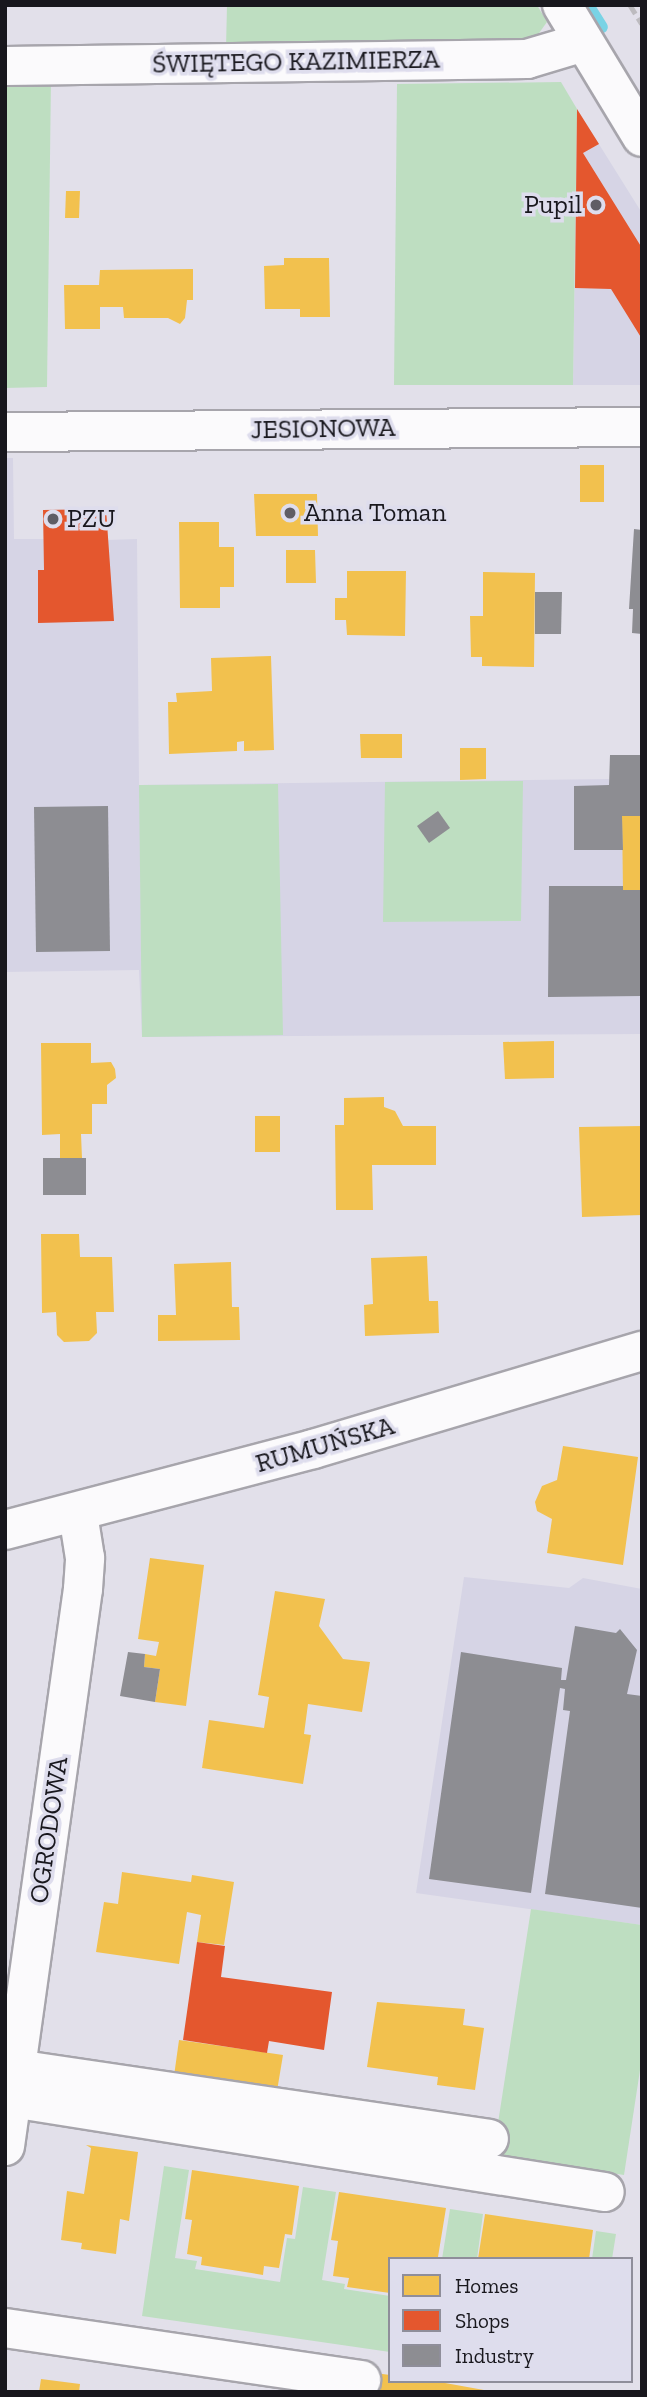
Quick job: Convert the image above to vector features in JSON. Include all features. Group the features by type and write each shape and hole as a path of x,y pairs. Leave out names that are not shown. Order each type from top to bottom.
{"street":[{"path":"562,5 642,137"},
{"name":"ŚWIĘTEGO KAZIMIERZA","path":"5,66 527,59 584,42"},
{"name":"JESIONOWA","path":"5,432 642,427"},
{"name":"RUMUŃSKA","path":"5,1530 78,1514 642,1351"},
{"name":"OGRODOWA","path":"5,2146 83,1589 85,1558 78,1514"},
{"path":"14,2083 489,2139"},
{"path":"14,2083 605,2192"},
{"path":"5,2328 361,2379"}],"shaded area":[{"path":"577,109 642,213 642,385 573,385"},
{"path":"5,458 13,458 14,539 44,539 43,510 106,509 106,540 137,539 139,785 609,779 609,785 642,785 642,1034 142,1037 139,970 5,972"},
{"path":"464,1577 569,1588 583,1578 642,1589 642,1925 416,1893"}],"green space":[{"path":"227,5 537,5 547,22 534,40 226,48"},
{"path":"51,80 47,387 5,388 5,81"},
{"path":"561,82 577,109 573,385 394,385 397,84"},
{"path":"523,781 521,921 383,922 385,782"},
{"path":"278,784 283,1035 142,1037 139,785"},
{"path":"531,1909 642,1925 642,2057 624,2175 502,2156 506,2125 498,2123"},
{"path":"164,2166 189,2170 175,2258 197,2261 195,2269 280,2282 287,2238 295,2239 303,2187 336,2192 322,2280 345,2284 344,2289 388,2296 388,2352 142,2316"},
{"path":"450,2209 483,2214 477,2257 442,2257"},
{"path":"596,2231 616,2234 612,2257 592,2257"}],"building: Homes":[{"path":"66,191 80,191 79,218 65,218"},
{"path":"284,258 329,258 330,317 300,317 300,309 265,309 264,266 284,265"},
{"path":"193,269 193,300 187,300 185,318 180,324 168,318 124,318 123,307 100,307 100,329 65,329 64,285 99,285 100,270"},
{"path":"580,465 604,465 604,502 580,502"},
{"path":"254,494 317,494 318,536 256,536"},
{"path":"179,522 219,522 219,547 234,547 234,587 220,587 220,608 180,608"},
{"path":"286,550 315,550 316,583 286,583"},
{"path":"347,571 406,571 405,636 347,635 346,620 335,620 335,598 347,598"},
{"path":"483,572 535,573 534,667 482,666 482,657 471,657 470,616 483,616"},
{"path":"271,656 274,750 244,751 244,741 237,742 237,751 169,754 168,702 177,702 176,693 212,691 211,658"},
{"path":"360,734 402,734 402,758 361,758"},
{"path":"460,748 486,748 486,779 460,780"},
{"path":"622,816 642,816 642,890 623,890"},
{"path":"554,1041 554,1078 505,1079 503,1042"},
{"path":"41,1043 91,1043 91,1063 111,1062 115,1069 116,1078 107,1085 107,1104 92,1104 92,1134 81,1134 82,1158 60,1158 60,1134 42,1135"},
{"path":"384,1097 384,1107 395,1111 403,1126 436,1126 436,1165 372,1165 373,1210 336,1210 335,1125 344,1125 344,1098"},
{"path":"255,1116 280,1116 280,1152 255,1152"},
{"path":"642,1126 642,1215 582,1217 579,1127"},
{"path":"41,1234 79,1234 80,1257 112,1257 114,1312 96,1312 97,1333 89,1341 64,1342 57,1335 56,1312 42,1313"},
{"path":"427,1256 429,1301 438,1301 439,1333 365,1336 364,1305 373,1304 371,1258"},
{"path":"231,1262 232,1307 239,1307 240,1340 158,1341 158,1315 176,1315 174,1264"},
{"path":"563,1446 638,1457 623,1565 547,1553 552,1519 537,1511 535,1502 542,1486 557,1480"},
{"path":"150,1558 204,1565 186,1706 155,1702 160,1669 144,1667 145,1654 156,1656 159,1642 138,1639"},
{"path":"275,1591 325,1599 319,1626 343,1659 370,1662 362,1712 308,1704 304,1734 311,1735 303,1784 202,1768 209,1720 264,1728 269,1697 258,1695"},
{"path":"122,1872 191,1882 192,1875 234,1882 224,1945 197,1942 201,1915 187,1912 179,1964 96,1952 104,1902 118,1904"},
{"path":"377,2002 465,2009 463,2025 484,2028 475,2090 437,2085 438,2077 367,2067"},
{"path":"179,2040 283,2055 277,2091 174,2076"},
{"path":"86,2145 138,2152 129,2221 120,2219 116,2254 81,2249 82,2243 61,2240 67,2191 84,2194 91,2148"},
{"path":"192,2170 299,2186 292,2235 285,2234 279,2268 264,2266 263,2275 201,2265 202,2257 187,2254 192,2220 185,2219"},
{"path":"339,2192 446,2208 438,2257 388,2257 388,2293 347,2287 349,2278 333,2276 338,2241 331,2240"},
{"path":"485,2214 593,2230 589,2257 478,2257"},
{"path":"375,2373 388,2375 388,2383 445,2383 495,2392 378,2392 380,2378"},
{"path":"41,2379 80,2384 79,2392 39,2392"}],"building: Shops":[{"path":"577,109 599,144 583,153 642,248 642,339 611,289 575,288"},
{"path":"106,509 114,621 38,623 38,570 44,570 43,510"},
{"path":"197,1942 225,1946 221,1977 332,1992 324,2050 269,2041 267,2053 183,2040"}],"building: Industry":[{"path":"634,529 642,530 642,634 632,633 633,609 629,609"},
{"path":"535,592 562,592 561,634 535,634"},
{"path":"610,755 642,755 642,816 622,816 623,850 574,850 574,786 609,785"},
{"path":"108,806 110,951 36,952 34,807"},
{"path":"438,811 450,828 429,843 417,826"},
{"path":"549,886 623,886 623,890 642,890 642,996 548,997"},
{"path":"43,1158 86,1158 86,1195 43,1195"},
{"path":"575,1626 616,1633 620,1629 637,1650 627,1694 642,1696 642,1908 545,1894 570,1711 563,1710 565,1689 560,1688 531,1893 429,1879 461,1652 562,1668 561,1680 566,1680"},
{"path":"128,1652 145,1654 144,1667 160,1669 155,1702 120,1696"}],"waterway":[{"path":"588,5 602,27"}],"railway":[{"path":"630,5 642,24"}],"place":[{"name":"Pupil","path":"596,205"},
{"name":"Anna Toman","path":"290,513"},
{"name":"PZU","path":"53,519"}]}
